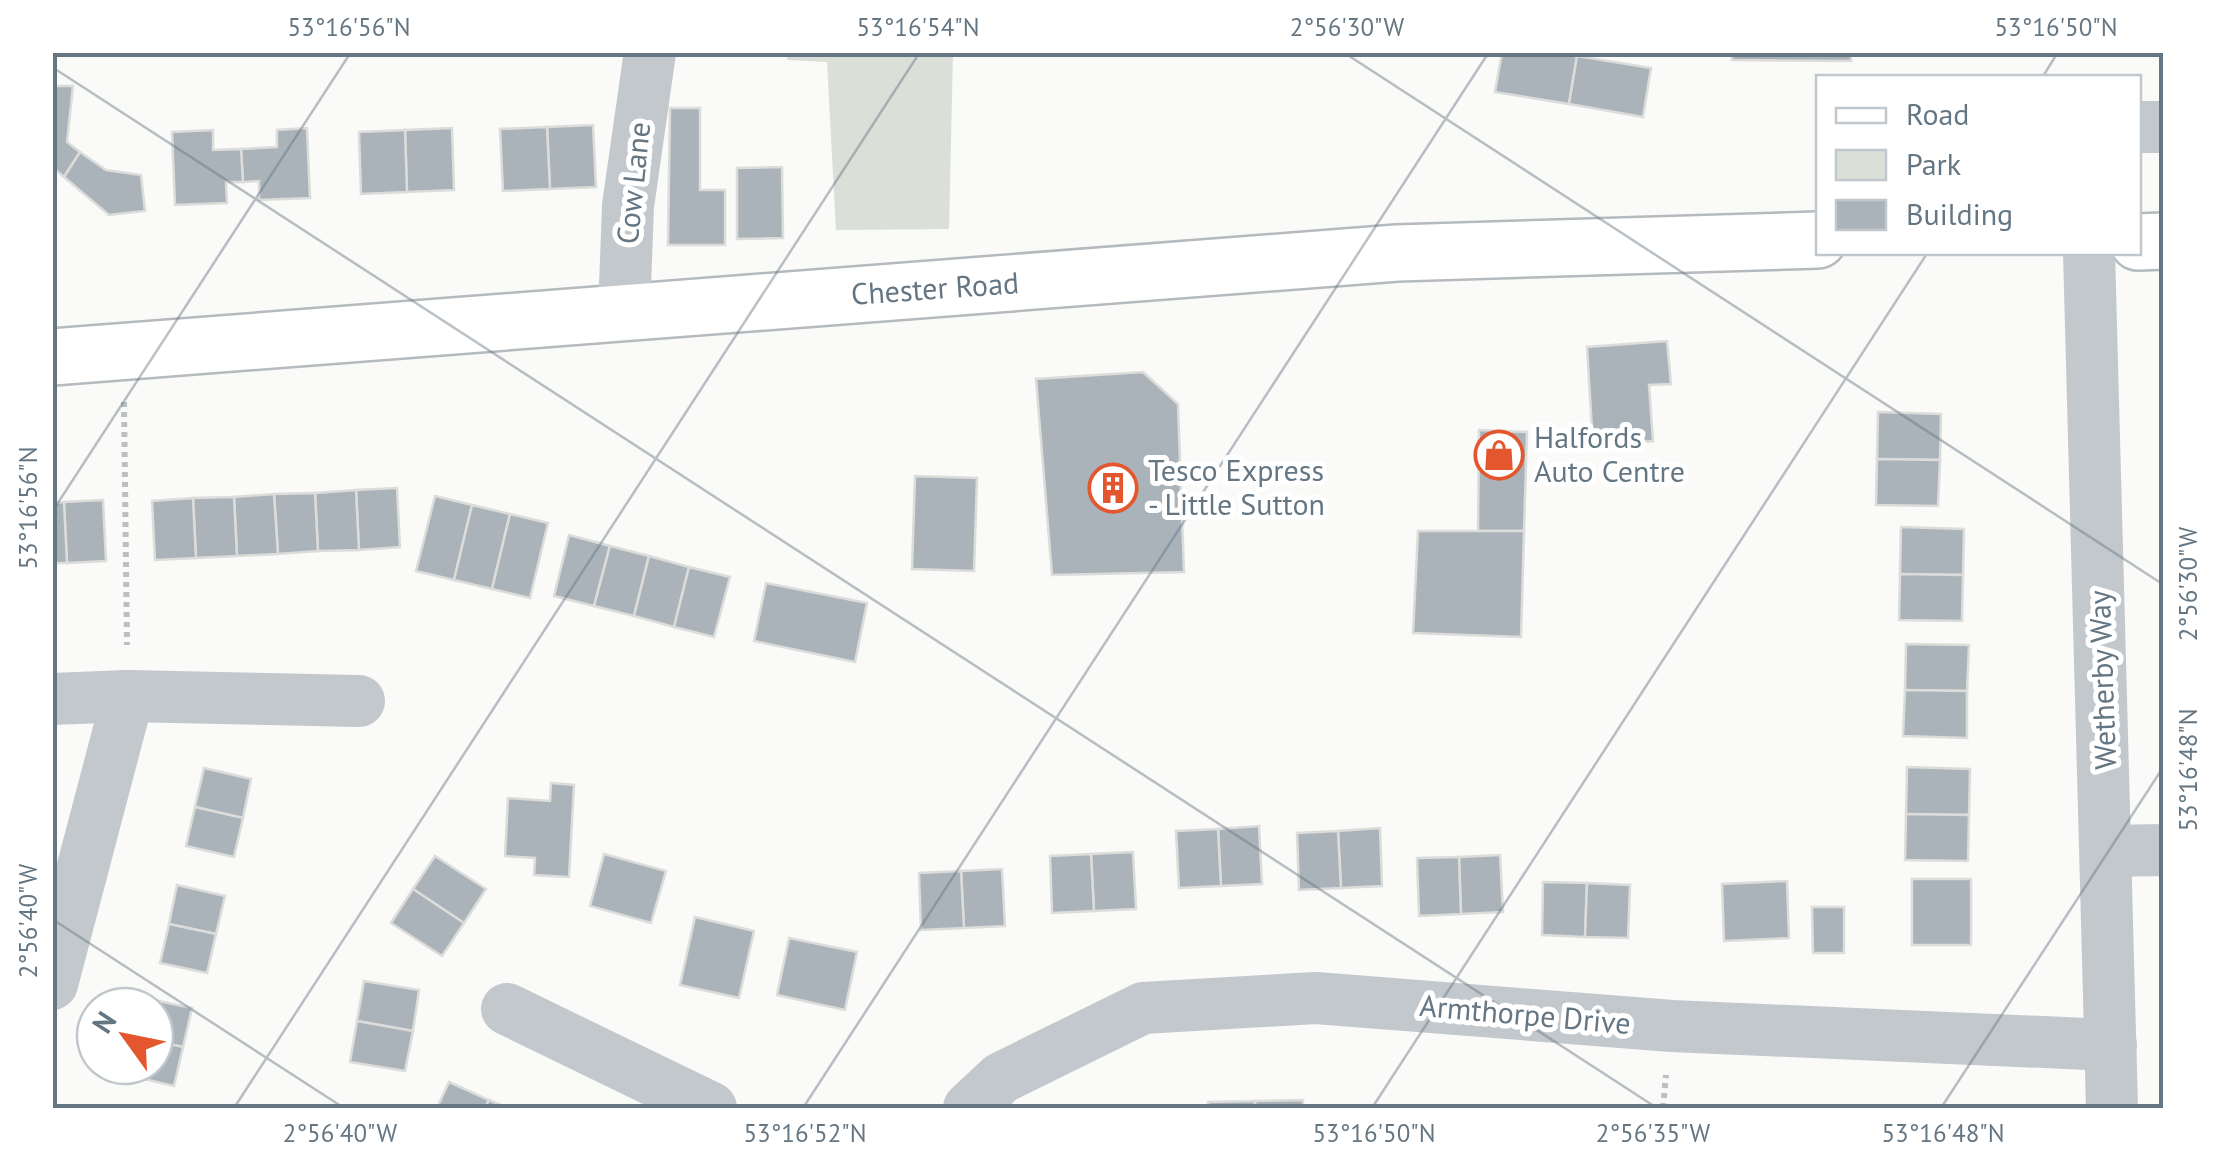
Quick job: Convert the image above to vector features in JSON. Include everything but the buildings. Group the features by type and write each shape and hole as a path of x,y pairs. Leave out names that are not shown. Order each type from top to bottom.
{"main road":[{"name":"Chester Road","path":"52,358 1397,253 1816,240"}],"street":[{"name":"Cow Lane","path":"624,313 628,206 650,52"},
{"name":"Wetherby Way","path":"2089,255 2112,1108"},
{"path":"52,984 128,696"},
{"path":"52,699 128,696 359,702"},
{"path":"2108,852 2164,850"},
{"name":"Armthorpe Drive","path":"969,1108 1001,1078 1143,1008 1296,999 1672,1026 2110,1045"},
{"path":"507,1010 711,1108"}],"path":[{"path":"123,354 128,696"}],"green space":[{"path":"788,52 953,53 949,229 836,230 827,62 787,60"}],"place":[{"name":"Halfords Auto Centre","path":"1499,455"},
{"name":"Tesco Express - Little Sutton","path":"1113,488"}]}
